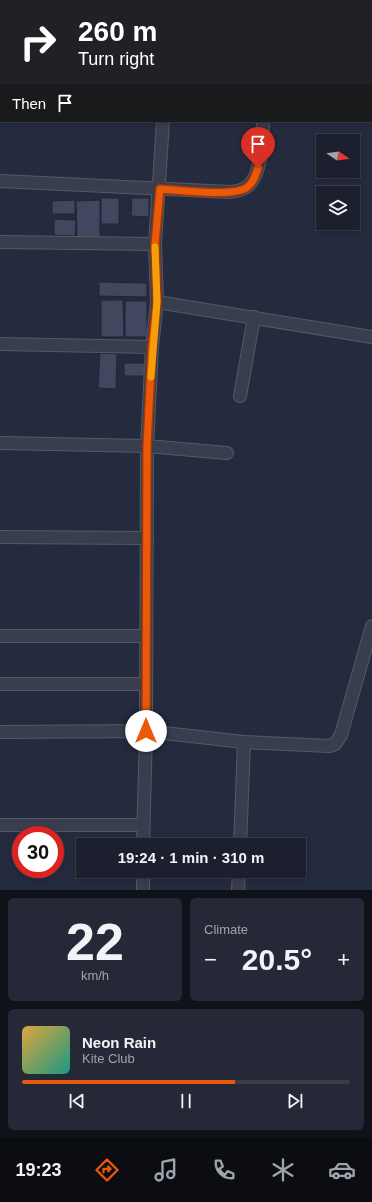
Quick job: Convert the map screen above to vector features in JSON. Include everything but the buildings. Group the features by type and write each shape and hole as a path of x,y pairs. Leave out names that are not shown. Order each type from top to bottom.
{"street":[{"path":"143,838 146,731 147,446 152,347 157,302 155,244 160,189 163,122"},
{"path":"0,180 230,192 245,188 253,181 258,168 263,139 264,122"},
{"path":"0,242 155,244"},
{"path":"157,302 372,337"},
{"path":"240,396 254,317"},
{"path":"0,344 152,347"},
{"path":"0,443 147,446 227,453"},
{"path":"0,537 147,538"},
{"path":"0,732 146,731 244,742 329,746 334,744 341,735 372,626"},
{"path":"0,636 146,636"},
{"path":"0,684 146,684"},
{"path":"240,838 244,742"},
{"path":"0,825 143,825"},
{"path":"143,878 143,890"},
{"path":"238,890 239,878"}],"slow traffic":[{"path":"151,377 152,347 157,302 155,247"}],"route":[{"path":"146,731 147,446 152,347 157,302 155,244 160,189 230,192 245,188 253,181 258,168"}]}
